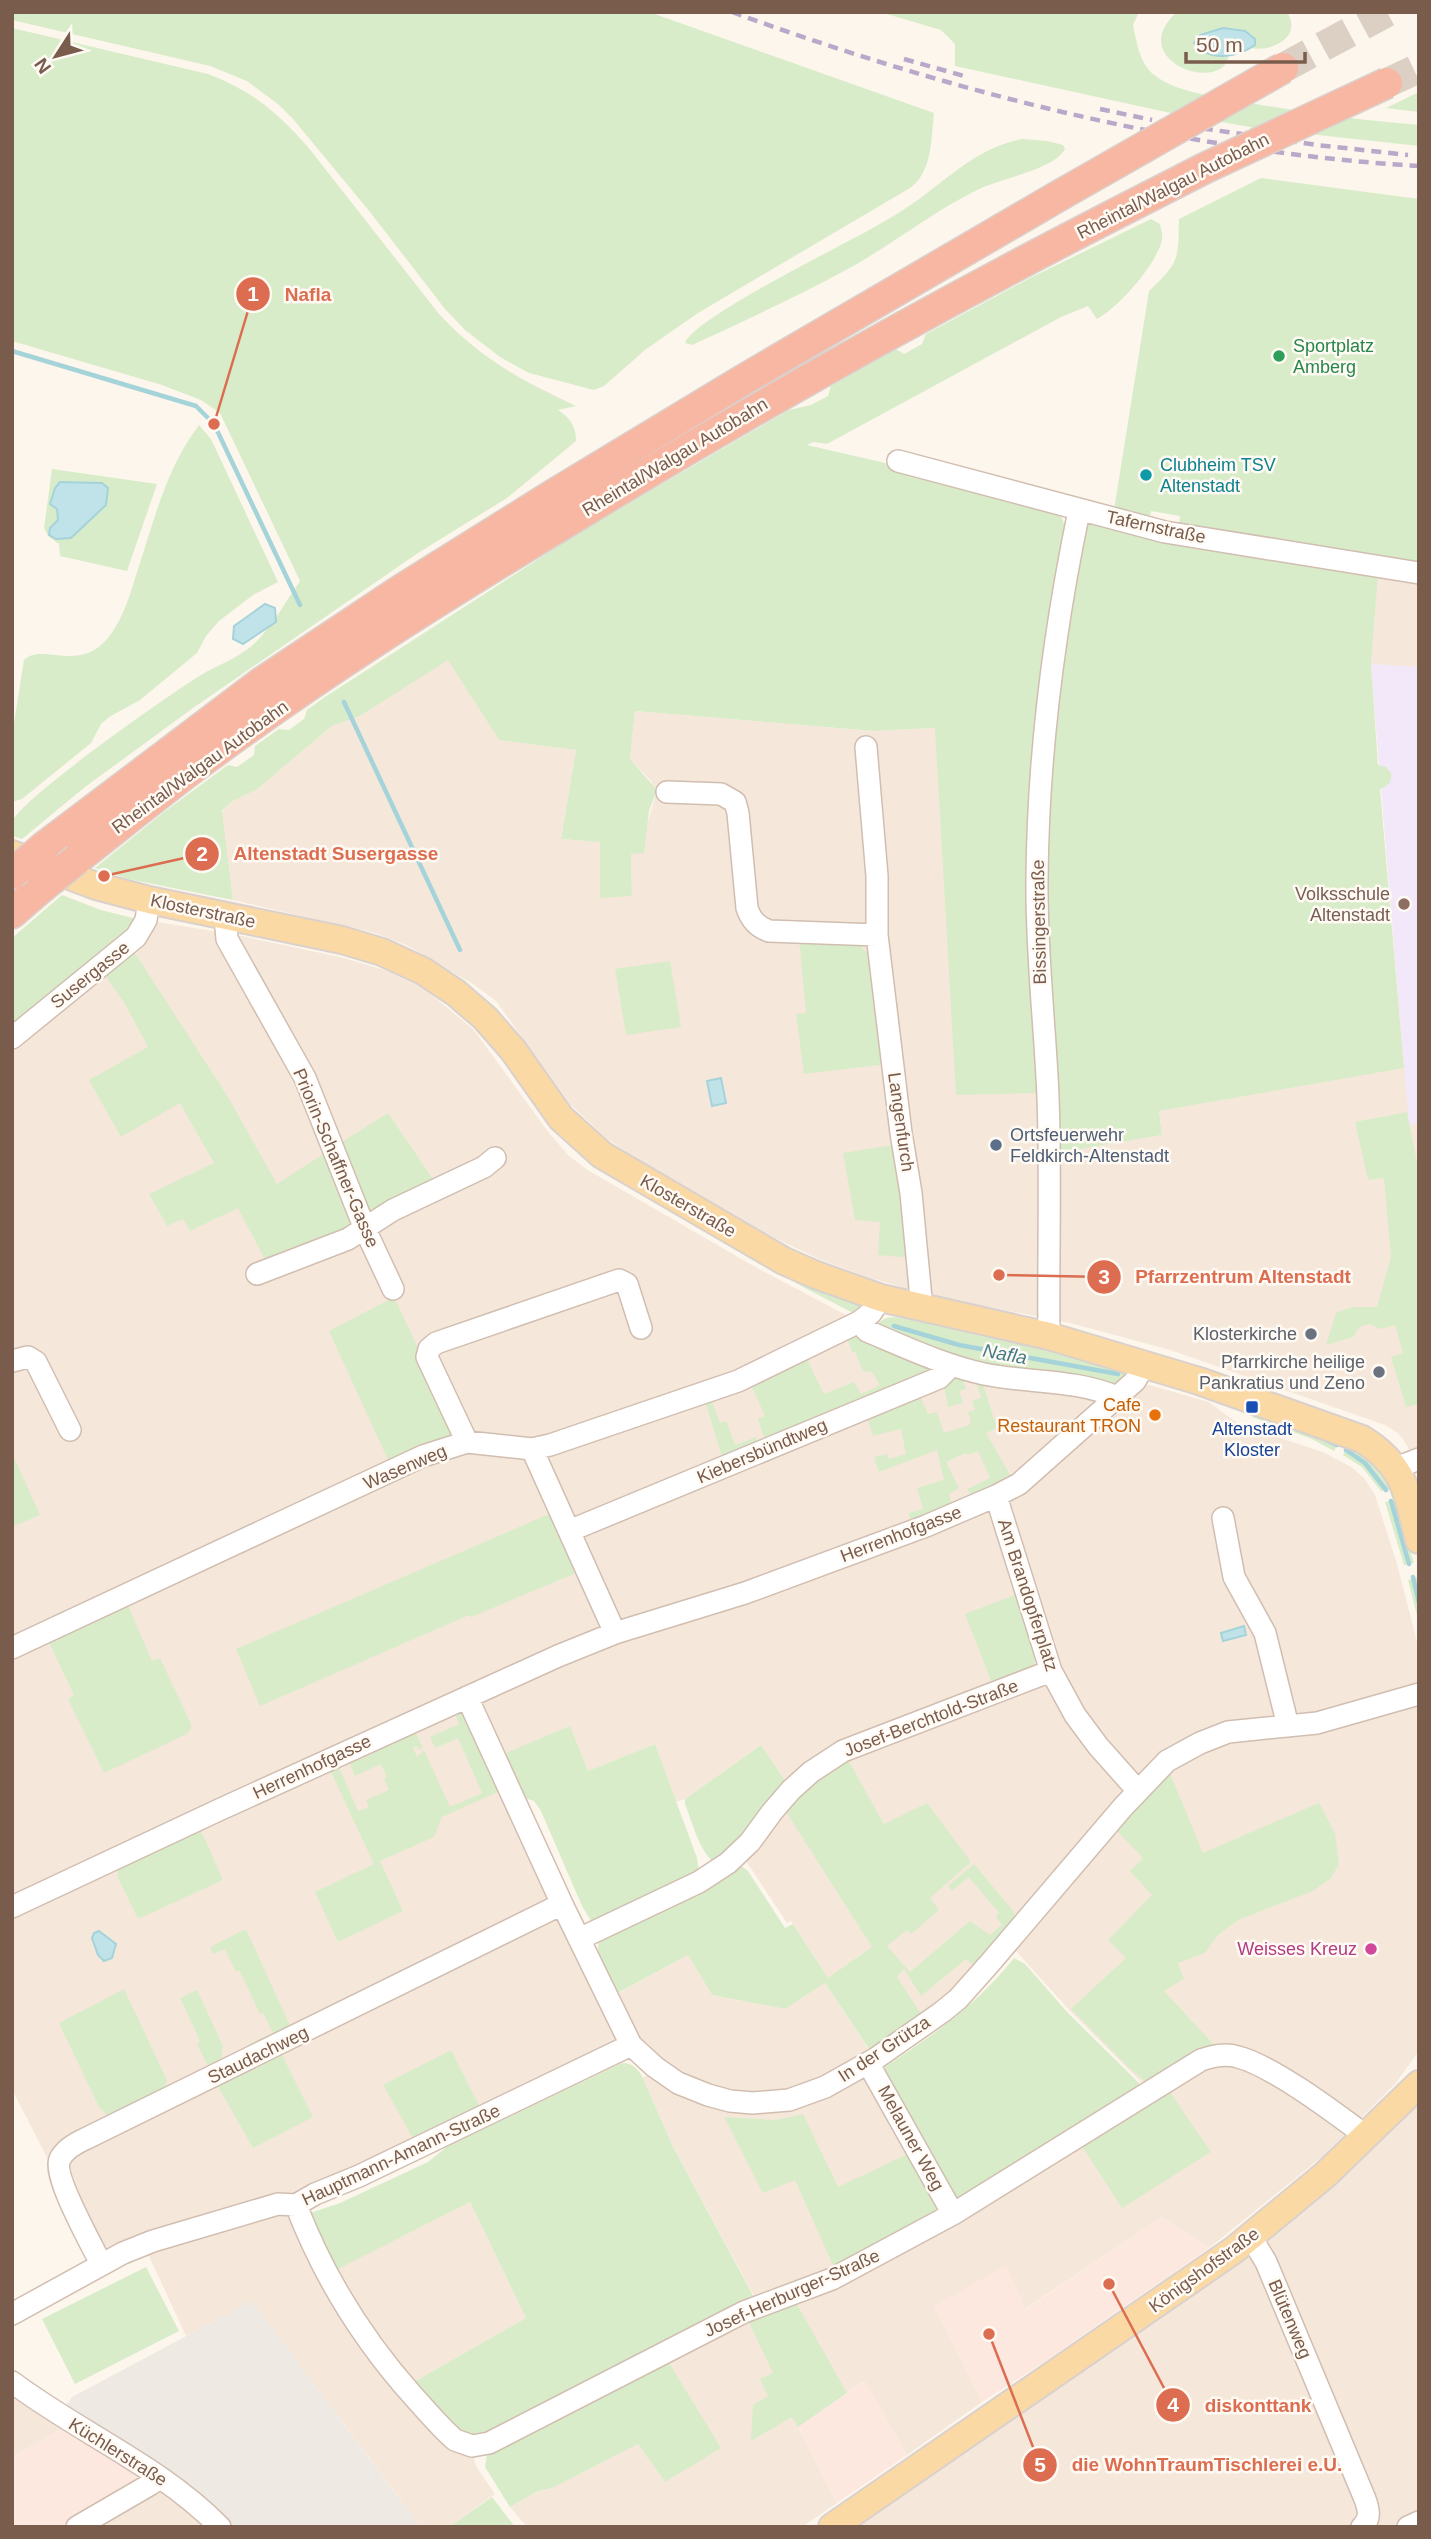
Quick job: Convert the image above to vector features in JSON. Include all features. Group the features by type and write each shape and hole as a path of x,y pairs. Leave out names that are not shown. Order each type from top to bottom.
{"highway":[{"name":"Rheintal/Walgau Autobahn","path":"12,913 29,865 261,683 401,590 552,495 743,380 1283,68"},
{"name":"Rheintal/Walgau Autobahn","path":"29,865 77,859 190,770 484,572 653,469 807,380 972,288 1205,168 1387,82"}],"main road":[{"name":"Klosterstraße","path":"29,865 149,900 364,946 423,971 456,993 485,1018 513,1050 561,1118 601,1155 784,1261 835,1283 881,1298 1049,1336 1145,1364 1349,1433 1407,1463"},
{"path":"1407,1463 1404,1485 1419,1540"},
{"name":"Königshofstraße","path":"832,2527 1251,2237 1325,2175 1419,2084"}],"street":[{"name":"Tafernstraße","path":"898,461 1164,532 1419,573"},
{"name":"Bissingerstraße","path":"1049,1336 1049,1143 1037,937 1037,877 1047,713 1079,511"},
{"name":"Langenfurch","path":"866,747 877,876 877,935 911,1193 922,1309"},
{"path":"667,792 721,794 734,802 738,813 747,908 753,922 761,929 877,935"},
{"name":"Susergasse","path":"12,1038 136,937 146,919 149,900"},
{"name":"Priorin-Schaffner-Gasse","path":"225,916 225,934 304,1078 365,1229 393,1289"},
{"path":"257,1274 348,1239 393,1210 484,1167 495,1158"},
{"path":"467,1442 427,1357 429,1349 436,1343 619,1280 627,1284 641,1328"},
{"name":"Wasenweg","path":"12,1648 399,1467 467,1442 533,1449 694,1398 738,1381 859,1322 871,1313 881,1298"},
{"path":"859,1322 867,1331 952,1365 1017,1380 1094,1388 1117,1397"},
{"path":"12,1361 28,1357 36,1362 70,1430"},
{"name":"Herrenhofgasse","path":"12,1907 467,1697 615,1633 745,1593 926,1526 996,1496 1018,1484 1117,1397 1135,1381 1145,1364"},
{"name":"Kiebersbündtweg","path":"569,1531 939,1378 952,1365"},
{"path":"533,1449 615,1633"},
{"name":"Am Brandopferplatz","path":"996,1496 1051,1671 1083,1725 1125,1779 1138,1791"},
{"path":"1223,1518 1234,1577 1265,1633 1288,1726"},
{"name":"Josef-Berchtold-Straße","path":"579,1939 699,1882 728,1863 750,1842 791,1790 836,1755 871,1739 1051,1671"},
{"name":"In der Grütza","path":"467,1697 562,1904 631,2045 678,2083 730,2101 753,2103 789,2100 807,2094 868,2063 958,1999 1138,1791 1167,1762 1200,1743 1228,1732 1317,1723 1419,1694"},
{"name":"Staudachweg","path":"101,2264 59,2175 60,2158 66,2151 85,2139 562,1904"},
{"name":"Hauptmann-Amann-Straße","path":"12,2314 101,2264 153,2241 278,2204 296,2205 314,2194 359,2176 631,2045"},
{"name":"Josef-Herburger-Straße","path":"296,2205 328,2278 349,2314 385,2365 449,2434 462,2444 481,2446 744,2312 832,2279 953,2214 1186,2068 1212,2056 1237,2056 1271,2071 1366,2136"},
{"name":"Melauner Weg","path":"868,2063 953,2214"},
{"name":"Blütenweg","path":"1251,2237 1266,2262 1360,2487 1367,2506 1369,2525"},
{"name":"Küchlerstraße","path":"12,2382 59,2415 158,2476 220,2527"},
{"path":"77,2527 151,2484 158,2476"},
{"path":"1408,2527 1419,2522"}],"shaded area":[{"path":"1378,567 1419,573 1419,1475 1405,1442 1397,1432 1385,1425 1170,1350 1070,1323 939,1297 870,1278 819,1259 775,1238 640,1161 606,1138 570,1104 496,1001 473,984 408,946 375,933 233,900 222,812 231,802 256,790 332,726 360,716 448,659 499,740 576,750 561,839 601,842 600,897 632,895 631,854 646,828 656,794 651,781 630,759 635,711 874,731 936,728 948,935 1047,1092 1050,1154 1162,1135 1159,1111 1404,1067 1371,664"},
{"name":"Volksschule Altenstadt","path":"1371,664 1419,667 1419,1123 1409,1125"},
{"path":"146,920 237,935 340,957 388,971 433,996 474,1030 549,1133 568,1155 586,1169 750,1264 859,1322 1135,1381 1209,1402 1240,1425 1323,1452 1351,1467 1364,1478 1375,1495 1397,1564 1419,1649 1419,2051 1395,2084 1323,2156 1209,2248 1162,2217 1025,2309 935,2307 982,2402 907,2455 864,2381 798,2427 837,2503 802,2527 527,2527 510,2507 638,2443 666,2358 759,2305 673,2147 643,2078 654,2068 631,2045 307,2200 326,2274 470,2202 526,2318 405,2387 472,2452 476,2466 495,2494 449,2527 421,2527 252,2301 186,2336 144,2245 101,2264 12,2089 12,1038","holes":["570,1727 588,1771 655,1744 675,1802 685,1799 761,1745 791,1790 843,1752 884,1824 780,1802 740,1852 787,1923 791,1921 828,1978 925,2024 1008,1942 1070,2011 1150,2091 953,2214 875,2059 825,1983 785,2009 712,1995 688,1955 608,1999 496,1757"]},
{"path":"1419,2085 1419,2527 832,2527 1192,2280"},
{"path":"1162,2217 1209,2248 982,2402 934,2306 1006,2266 1026,2309"},
{"path":"252,2301 421,2527 220,2527 59,2415 72,2397"},
{"path":"865,2381 907,2455 837,2503 798,2427"},
{"path":"12,2382 63,2428 12,2457"},
{"path":"63,2428 158,2476 77,2527 12,2527 12,2457"},
{"path":"151,2484 220,2527 77,2527"}],"green space":[{"path":"12,12 649,12 934,113 931,144 923,173 910,188 698,313 645,350 604,386 594,390 529,373 500,357 465,330 445,309 293,119 247,81 210,66 12,20"},
{"path":"880,12 1139,12 1133,25 1140,54 1151,72 1165,82 1194,92 1256,104 1419,125 1419,146 1255,128 1166,112 955,66 955,44 941,30"},
{"path":"1177,12 1287,12 1291,29 1283,41 1259,49 1251,48 1255,45 1252,35 1234,28 1216,56 1229,55 1223,67 1211,72 1196,72 1180,67 1168,58 1162,45 1163,29"},
{"path":"12,28 208,74 251,95 285,123 308,147 439,314 455,330 503,367 576,406 558,410 572,423 576,441 507,498 418,553 193,708 85,787 22,839 15,837 12,832 12,822 21,810 134,720 206,672 251,647 268,628 300,581 220,413 201,400 162,385 12,341"},
{"path":"1419,92 1419,112 1386,108"},
{"path":"1023,139 1047,141 1063,145 1065,149 1059,156 1039,168 988,185 962,198 863,260 808,290 692,345 685,343 692,334 725,310 896,215 976,157 1006,143"},
{"name":"Sportplatz Amberg","path":"1261,178 1419,199 1419,562 1179,524 1180,516 1151,511 1149,521 1127,510 1114,510 1149,291 1167,273 1175,259 1179,219"},
{"path":"1151,219 1160,224 1162,238 1158,250 1136,284 1116,305 1097,319 1088,306 1061,317 827,444 813,442 807,445 881,462 1028,503 1061,516 1066,529 1052,635 1040,1093 956,1095 935,728 874,731 635,711 630,759 657,790 649,811 644,853 631,854 632,896 600,898 600,842 561,839 576,750 499,740 448,660 360,716 332,726 256,790 231,802 222,811 233,900 128,879 95,868 228,765 237,767 254,755 255,746 279,729 289,730 304,719 307,710 325,697 585,529 789,410 811,405 828,396 831,386 896,349 904,354 922,344 926,334 1028,279"},
{"path":"199,425 211,439 278,582 253,595 219,621 206,636 197,653 140,700 109,717 101,724 91,743 22,799 12,802 12,736 24,660 40,654 84,654 96,649 113,631 126,604 170,475"},
{"path":"52,469 157,484 127,571 60,556 59,544 48,536 44,528","holes":["60,482 108,488 101,511 71,538 56,539 49,535 50,528 58,520"]},
{"path":"1092,523 1378,574 1371,664 1378,765 1386,767 1391,773 1389,783 1380,789 1404,1068 1159,1111 1162,1135 1057,1153 1045,951 1048,781 1064,639 1086,527"},
{"path":"62,895 101,910 133,918 133,930 12,1030 12,938"},
{"path":"799,938 858,943 871,957 888,1064 804,1074 796,1014 806,1013"},
{"path":"133,950 228,1097 277,1184 328,1151 358,1224 268,1265 238,1208 190,1231 183,1219 167,1226 149,1194 214,1163 180,1103 121,1137 89,1080 148,1047 125,1004 104,974"},
{"path":"670,961 681,1027 626,1035 615,969"},
{"path":"1407,1112 1419,1171 1419,1404 1406,1407 1391,1357 1403,1353 1395,1325 1380,1329 1370,1324 1360,1327 1353,1337 1326,1345 1336,1313 1352,1307 1377,1307 1391,1257 1384,1178 1368,1180 1355,1122"},
{"path":"388,1113 437,1185 373,1211 368,1210 337,1145"},
{"path":"898,1144 911,1258 878,1255 880,1222 855,1220 843,1153"},
{"path":"692,1223 861,1300 865,1309 855,1314"},
{"path":"394,1297 453,1422 454,1435 450,1440 389,1462 329,1331"},
{"path":"907,1314 1048,1344 1127,1371 1119,1386 981,1369 876,1326 889,1318 905,1319"},
{"path":"857,1335 930,1361 936,1371 723,1460 705,1401 712,1402 720,1423 726,1421 735,1445 756,1437 757,1442 765,1440 758,1419 765,1416 751,1385 805,1355 824,1394 854,1382 861,1394 880,1385 872,1372 863,1371 855,1352 852,1352 846,1336"},
{"path":"961,1374 966,1389 959,1391 963,1403 948,1407 943,1383"},
{"path":"981,1378 997,1428 986,1433 1013,1480 974,1499 967,1489 990,1478 978,1451 946,1462 959,1488 949,1494 953,1508 913,1525 908,1513 923,1509 917,1488 944,1480 937,1450 879,1472 874,1457 887,1454 889,1459 906,1454 901,1429 873,1436 866,1414 918,1391 928,1414 937,1412 944,1433 969,1425 971,1421 968,1412 975,1410 972,1401 981,1398 977,1385"},
{"path":"1254,1408 1339,1441 1334,1451 1312,1439 1252,1417"},
{"path":"1348,1446 1370,1460 1391,1489 1381,1491 1362,1467 1343,1455"},
{"path":"12,1453 40,1515 12,1527"},
{"path":"1395,1500 1414,1563 1404,1565 1385,1502"},
{"path":"554,1512 581,1571 471,1617 469,1615 260,1706 236,1649"},
{"path":"1419,1577 1419,1623 1408,1580"},
{"path":"1020,1593 1037,1659 1027,1673 993,1686 965,1614"},
{"path":"126,1601 152,1661 160,1658 191,1729 187,1734 104,1773 68,1699 74,1695 47,1638"},
{"path":"455,1713 468,1720 502,1790 442,1817 434,1837 380,1861 403,1911 338,1942 315,1892 374,1864 330,1770 339,1767 358,1811 369,1807 366,1800 389,1790 384,1779 387,1777 381,1764 355,1776 349,1761 362,1759 415,1731 423,1748 413,1748 417,1757 424,1750 450,1807 482,1793 458,1738 435,1748 430,1737 459,1724"},
{"path":"570,1726 588,1771 655,1744 697,1858 699,1871 593,1924 582,1906 541,1811 534,1801 522,1797 501,1755"},
{"path":"761,1745 788,1785 739,1843 713,1862 700,1842 685,1799"},
{"path":"846,1756 884,1824 927,1803 971,1862 930,1898 939,1910 911,1934 907,1930 887,1946 910,1972 970,1921 990,1935 1002,1925 996,1917 999,1913 969,1877 952,1891 948,1886 974,1864 1014,1912 1015,1918 977,1969 966,1959 921,1996 904,1969 897,1977 921,2018 871,2052 825,1983 785,2009 712,1995 688,1955 616,1994 597,1953 599,1941 737,1863 748,1871 785,1928 793,1924 828,1978 872,1947 783,1807"},
{"path":"1169,1771 1203,1853 1319,1803 1335,1833 1339,1864 1331,1878 1313,1891 1238,1920 1218,1935 1205,1953 1178,1963 1184,1979 1164,1991 1218,2049 1146,2082 1071,2009 1126,1958 1108,1940 1152,1895 1130,1871 1143,1858 1115,1829"},
{"path":"198,1829 223,1880 138,1919 118,1878 117,1868"},
{"path":"246,1929 292,2030 241,2052 251,2043 273,2033 225,1949 213,1954 210,1947"},
{"path":"1014,1958 1025,1964 1068,2013 1140,2084 1141,2089 962,2199 955,2198 883,2068 970,2004"},
{"path":"124,1989 167,2080 164,2093 108,2116 99,2107 59,2023"},
{"path":"197,1990 223,2046 221,2063 210,2070 180,1998"},
{"path":"451,2050 482,2111 416,2144 383,2085"},
{"path":"280,2051 313,2117 253,2148 216,2083"},
{"path":"622,2063 635,2067 643,2078 673,2147 755,2299 479,2437 459,2432 412,2383 526,2318 470,2202 332,2272 310,2213 340,2203 428,2162 448,2146"},
{"path":"1167,2088 1211,2152 1122,2208 1080,2143"},
{"path":"803,2114 838,2187 912,2152 937,2201 935,2214 835,2270 795,2180 763,2193 724,2117 776,2120"},
{"path":"146,2267 179,2331 75,2384 42,2319"},
{"path":"794,2299 847,2393 798,2427 792,2417 751,2441 753,2405 768,2396 760,2379 773,2373 746,2316"},
{"path":"666,2358 721,2448 665,2482 638,2444 510,2507 485,2467 487,2454"},
{"path":"492,2497 515,2527 449,2527"}],"water":[{"path":"1223,28 1245,31 1255,39 1255,45 1240,53 1223,56 1207,53 1194,43 1200,35"},
{"path":"60,482 102,483 108,488 106,505 71,538 56,539 49,535 50,528 58,520 57,509 50,504"},
{"path":"265,604 275,608 276,622 243,644 233,639 234,626"},
{"path":"721,1078 726,1103 712,1106 707,1081"},
{"path":"1244,1626 1246,1635 1223,1641 1221,1633"},
{"path":"99,1931 116,1944 112,1958 104,1961 98,1955 92,1938 94,1933"}],"waterway":[{"name":"Nafla","path":"12,351 196,406 214,424 300,605"},
{"name":"Nafla","path":"344,702 460,950"},
{"name":"Nafla","path":"894,1326 959,1345 1118,1374"},
{"name":"Nafla","path":"1326,1440 1337,1445"},
{"name":"Nafla","path":"1346,1450 1365,1463 1386,1490"},
{"name":"Nafla","path":"1391,1501 1409,1564"},
{"name":"Nafla","path":"1413,1577 1419,1603"}],"tunnel":[{"path":"1283,68 1387,12"},
{"path":"1387,83 1419,68"}],"railway":[{"path":"732,12 899,68 1070,114 1243,147 1331,159 1419,166"},
{"path":"904,59 964,76"},
{"path":"1100,109 1152,120"},
{"path":"1186,126 1408,155"}],"place":[{"name":"Sportplatz Amberg","path":"1279,356"},
{"name":"Nafla","path":"214,424"},
{"name":"Clubheim TSV Altenstadt","path":"1146,475"},
{"name":"Altenstadt Susergasse","path":"104,876"},
{"name":"Volksschule Altenstadt","path":"1404,904"},
{"name":"Ortsfeuerwehr Feldkirch-Altenstadt","path":"996,1145"},
{"name":"Pfarrzentrum Altenstadt","path":"999,1275"},
{"name":"Klosterkirche","path":"1311,1334"},
{"name":"Pfarrkirche heilige Pankratius und Zeno","path":"1379,1372"},
{"name":"Altenstadt Kloster","path":"1252,1407"},
{"name":"Cafe Restaurant TRON","path":"1155,1415"},
{"name":"Weisses Kreuz","path":"1371,1949"},
{"name":"diskonttank","path":"1109,2284"},
{"name":"die WohnTraumTischlerei e.U.","path":"989,2334"}]}
